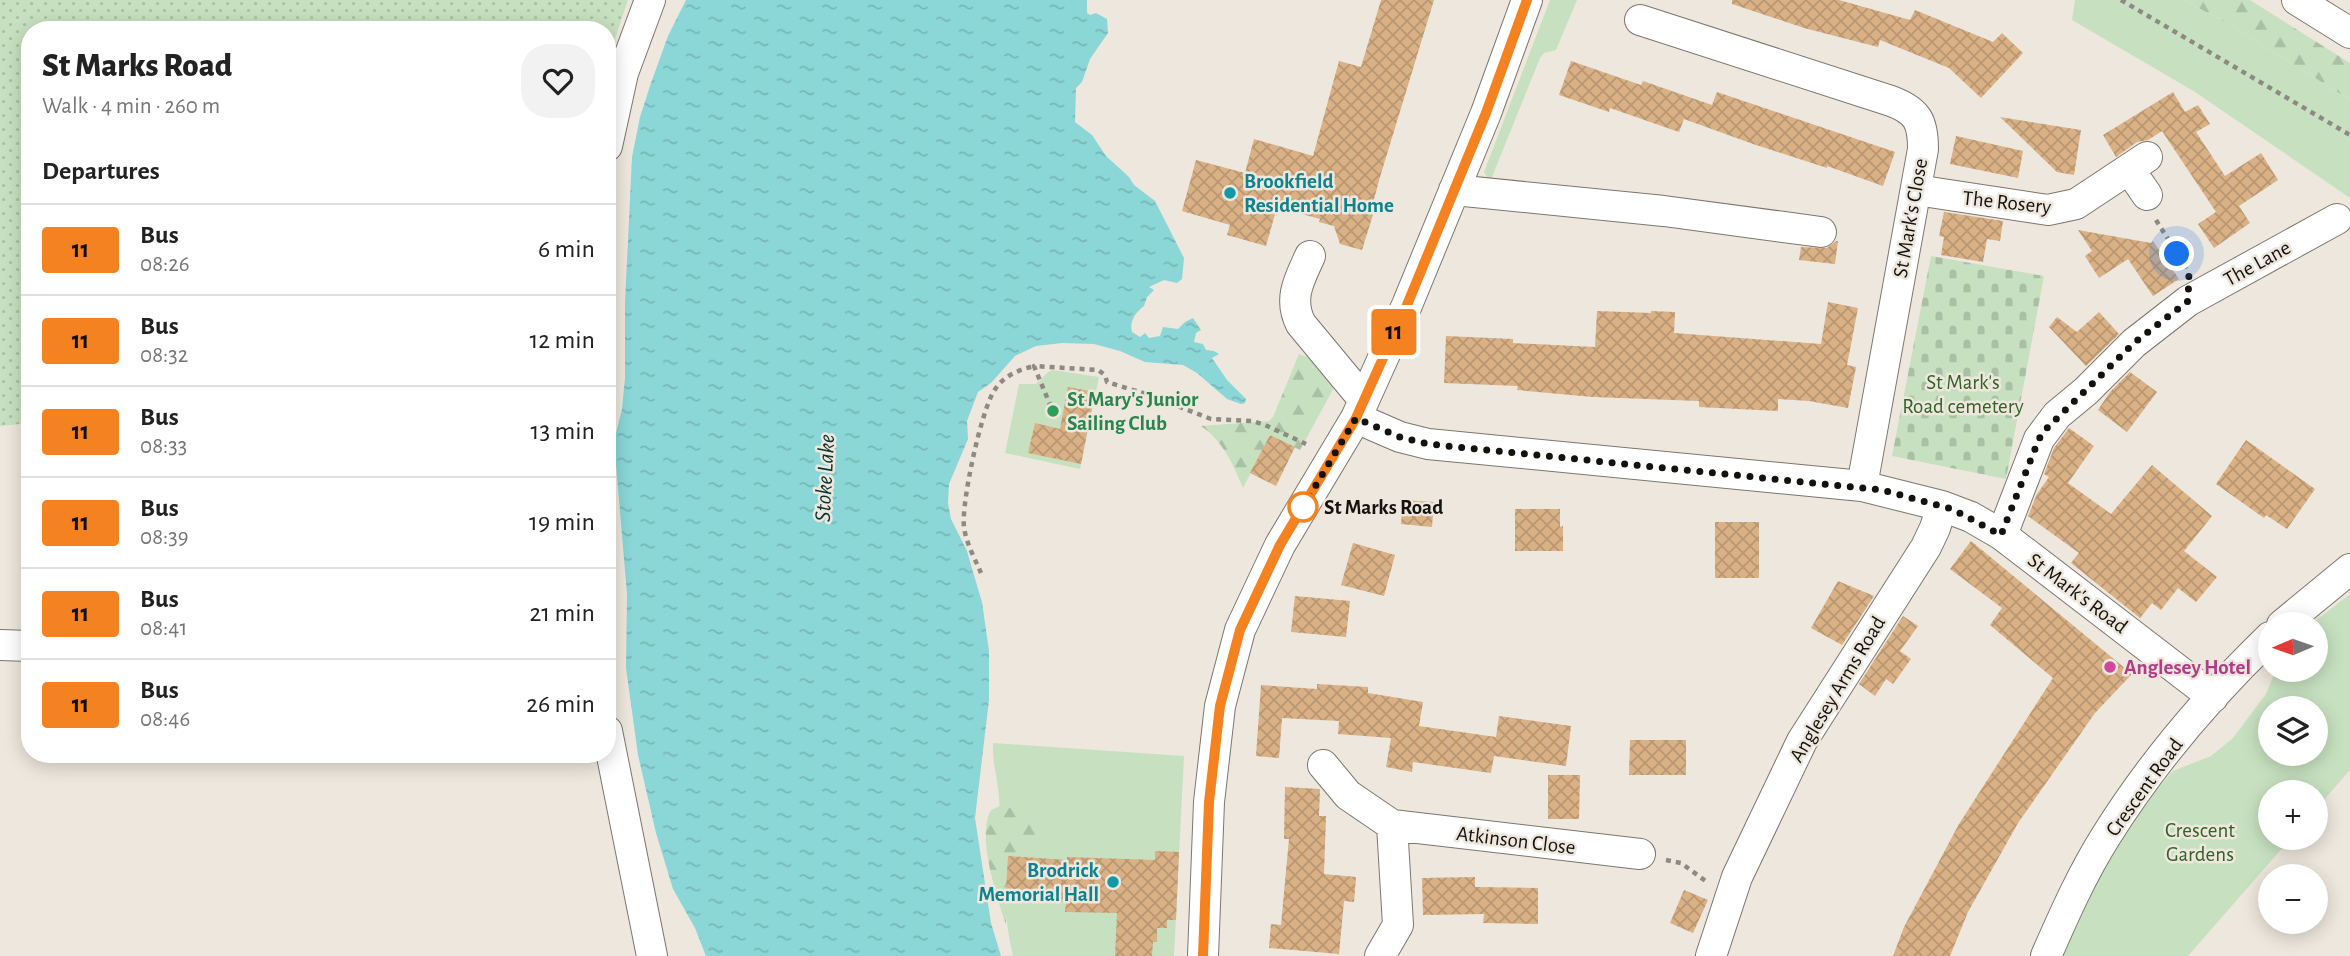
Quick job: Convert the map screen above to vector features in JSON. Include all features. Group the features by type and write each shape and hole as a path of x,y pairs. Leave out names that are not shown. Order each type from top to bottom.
{"street":[{"path":"616,105 623,73 650,0"},
{"path":"1203,956 1209,802 1220,706 1240,630 1280,545 1360,409 1407,305 1486,113 1527,0"},
{"path":"2301,1 2350,33"},
{"name":"St Mark's Close","path":"1640,20 1908,108 1917,116 1923,149 1862,486"},
{"name":"The Rosery","path":"1916,190 2048,210 2076,204 2138,163 2147,195"},
{"path":"1454,190 1664,211 1821,232"},
{"name":"The Lane","path":"2001,535 2045,430 2134,343 2188,301 2337,219"},
{"path":"1310,256 1295,289 1295,312 1360,409"},
{"name":"St Mark's Road","path":"1360,409 1400,437 1428,444 1862,486 1942,506 1971,517 2001,535 2213,697"},
{"name":"Anglesey Arms Road","path":"1712,956 1737,877 1802,741 1926,547 1936,528 1942,506"},
{"path":"2298,612 2350,569"},
{"path":"0,645 21,646"},
{"name":"Crescent Road","path":"2046,956 2072,899 2106,836 2145,780 2213,697 2258,649"},
{"path":"613,763 652,956"},
{"name":"Atkinson Close","path":"1324,765 1348,795 1392,825 1640,854"},
{"path":"1380,956 1398,925 1392,825"}],"path":[{"path":"2121,0 2350,135"},
{"path":"2147,195 2142,198 2189,272 2188,301"},
{"path":"1034,366 1051,407"},
{"path":"981,573 965,536 965,501 994,390 1020,369 1034,366 1098,370 1105,375 1108,382 1211,419 1252,421 1265,425 1332,457"},
{"path":"1640,854 1681,863 1730,899"}],"green space":[{"path":"0,0 628,0 616,36 616,21 21,21 21,424 0,426"},
{"path":"1550,0 1577,0 1556,50 1544,53 1540,58 1490,182 1484,172"},
{"path":"2075,0 2184,0 2232,26 2350,100 2350,198 2195,92 2072,20"},
{"path":"2184,0 2250,0 2350,63 2350,100 2232,26"},
{"name":"St Mark's Road cemetery","path":"1931,256 2044,276 2006,479 1892,456"},
{"path":"1299,354 1342,373 1300,450 1270,435 1243,488 1221,446 1201,426 1269,421"},
{"name":"St Mary's Junior Sailing Club","path":"1053,370 1099,377 1080,469 1005,453 1019,384 1036,384"},
{"name":"Crescent Gardens","path":"2350,594 2350,770 2328,795 2328,780 2258,780 2258,850 2281,850 2268,864 2258,864 2258,876 2188,956 2060,956 2103,870 2151,796 2173,771 2211,756 2233,738 2258,705 2258,766 2328,766 2328,696 2264,696 2271,682 2328,682 2327,612"},
{"path":"993,743 1184,756 1174,956 1013,956 1004,897"},
{"path":"1000,806 1039,816 1040,835 1031,858 1006,890 1006,925 990,867 986,835 991,810"}],"water":[{"name":"Stoke Lake","path":"686,0 1087,0 1087,13 1096,13 1107,19 1108,33 1090,59 1082,82 1076,88 1075,122 1092,135 1106,156 1134,185 1155,201 1184,258 1182,279 1177,283 1164,280 1149,287 1154,290 1134,317 1132,332 1140,337 1145,333 1149,338 1160,336 1163,327 1178,329 1193,318 1201,330 1196,333 1194,342 1219,354 1212,358 1227,380 1246,399 1245,403 1241,404 1227,399 1197,373 1183,365 1145,362 1094,344 1062,343 1036,346 1015,356 991,383 978,392 967,421 968,439 949,484 948,503 951,519 967,551 982,602 989,651 989,700 975,818 991,923 1001,956 706,956 695,928 673,889 656,833 638,755 626,668 627,594 616,465 616,433 625,378 625,302 632,157 640,117 668,36"}],"building":[{"path":"1381,0 1434,0 1380,177 1373,203 1376,205 1362,250 1340,244 1334,226 1319,222 1320,219 1277,207 1266,246 1227,235 1230,225 1182,211 1196,160 1245,173 1254,139 1313,156 1339,61 1361,67"},
{"path":"1732,0 1839,0 1910,20 1915,10 1993,42 2002,33 2023,53 1981,98 1949,68 1880,40 1878,47 1804,28 1732,4"},
{"path":"1571,61 1641,85 1643,81 1712,105 1717,92 1895,152 1883,186 1684,119 1679,132 1610,108 1609,112 1559,95"},
{"path":"2173,92 2185,112 2198,105 2210,124 2196,132 2225,176 2261,153 2278,180 2239,206 2250,223 2214,248 2198,224 2216,212 2162,131 2148,140 2137,142 2116,157 2103,135"},
{"path":"2000,117 2081,130 2074,175 2057,172"},
{"path":"1956,136 2023,151 2018,178 1950,164"},
{"path":"1944,212 2003,221 2000,241 1987,239 1983,262 1941,255 1944,237 1939,236"},
{"path":"2078,230 2151,243 2153,241 2179,279 2153,296 2128,259 2099,278 2085,256 2092,251"},
{"path":"1836,241 1835,264 1799,260 1801,247 1827,248"},
{"path":"1828,302 1858,308 1847,365 1856,367 1848,408 1778,399 1778,411 1699,407 1699,401 1593,397 1517,390 1518,386 1444,383 1446,336 1595,347 1597,311 1651,311 1675,312 1674,333 1821,344"},
{"path":"2099,312 2119,334 2086,366 2049,327 2057,317 2077,332"},
{"path":"2130,372 2157,392 2127,432 2098,410 2110,392"},
{"path":"1068,387 1095,392 1081,464 1028,453 1035,423 1060,429"},
{"path":"2069,428 2094,446 2068,483 2111,514 2152,465 2212,516 2184,551 2217,577 2196,602 2178,588 2161,610 2152,603 2140,618 2071,563 2079,553 2028,516 2037,494 2049,477 2044,474 2054,448"},
{"path":"1270,435 1295,447 1276,486 1250,473"},
{"path":"2246,440 2315,489 2287,529 2266,515 2264,518 2216,484"},
{"path":"1403,500 1434,502 1432,527 1401,524"},
{"path":"1515,509 1560,509 1563,551 1515,551"},
{"path":"1715,522 1759,522 1759,578 1715,578"},
{"path":"1971,541 2132,674 2095,713 2018,823 1968,912 1950,956 1893,956 1904,927 1959,824 2053,678 1990,625 2002,608 1950,569"},
{"path":"1353,543 1395,555 1384,596 1341,585"},
{"path":"1838,581 1874,596 1842,645 1811,628"},
{"path":"1295,596 1350,601 1346,637 1291,632"},
{"path":"1903,616 1918,626 1900,651 1911,659 1893,684 1886,679 1875,696 1859,684"},
{"path":"1317,684 1368,687 1368,693 1423,702 1419,726 1496,737 1499,716 1571,726 1566,766 1494,756 1491,773 1413,762 1412,772 1386,767 1391,738 1338,734 1339,721 1282,718 1279,758 1256,756 1261,685 1317,689"},
{"path":"1630,740 1686,740 1686,775 1629,775"},
{"path":"1548,775 1580,775 1579,819 1548,819"},
{"path":"1285,787 1320,789 1319,816 1326,816 1324,874 1356,877 1354,902 1344,901 1339,954 1269,948 1271,924 1281,925 1289,839 1284,839"},
{"name":"Brodrick Memorial Hall","path":"1155,851 1179,852 1176,920 1167,920 1167,928 1157,928 1157,942 1153,942 1152,956 1115,956 1117,913 1065,912 1066,902 1051,902 1051,893 1006,890 1008,856 1067,860 1067,857 1155,860"},
{"path":"1475,877 1475,887 1538,888 1538,924 1483,923 1484,914 1423,915 1422,878"},
{"path":"1684,890 1708,900 1693,933 1670,923"}],"bus line":[{"name":"11","path":"1203,956 1209,802 1220,706 1240,630 1280,545 1356,418 1407,305 1486,113 1527,0"}],"place":[{"name":"Brookfield Residential Home","path":"1230,193"},
{"name":"St Mary's Junior Sailing Club","path":"1053,411"},
{"name":"St Marks Road","path":"1303,507"},
{"name":"Anglesey Hotel","path":"2110,667"},
{"name":"Brodrick Memorial Hall","path":"1113,882"}],"route":[{"path":"1303,507 1356,418 1400,437 1428,444 1862,486 1952,509 2001,535 2045,430 2057,415 2086,391 2134,343 2188,301 2189,272 2177,254"}]}
